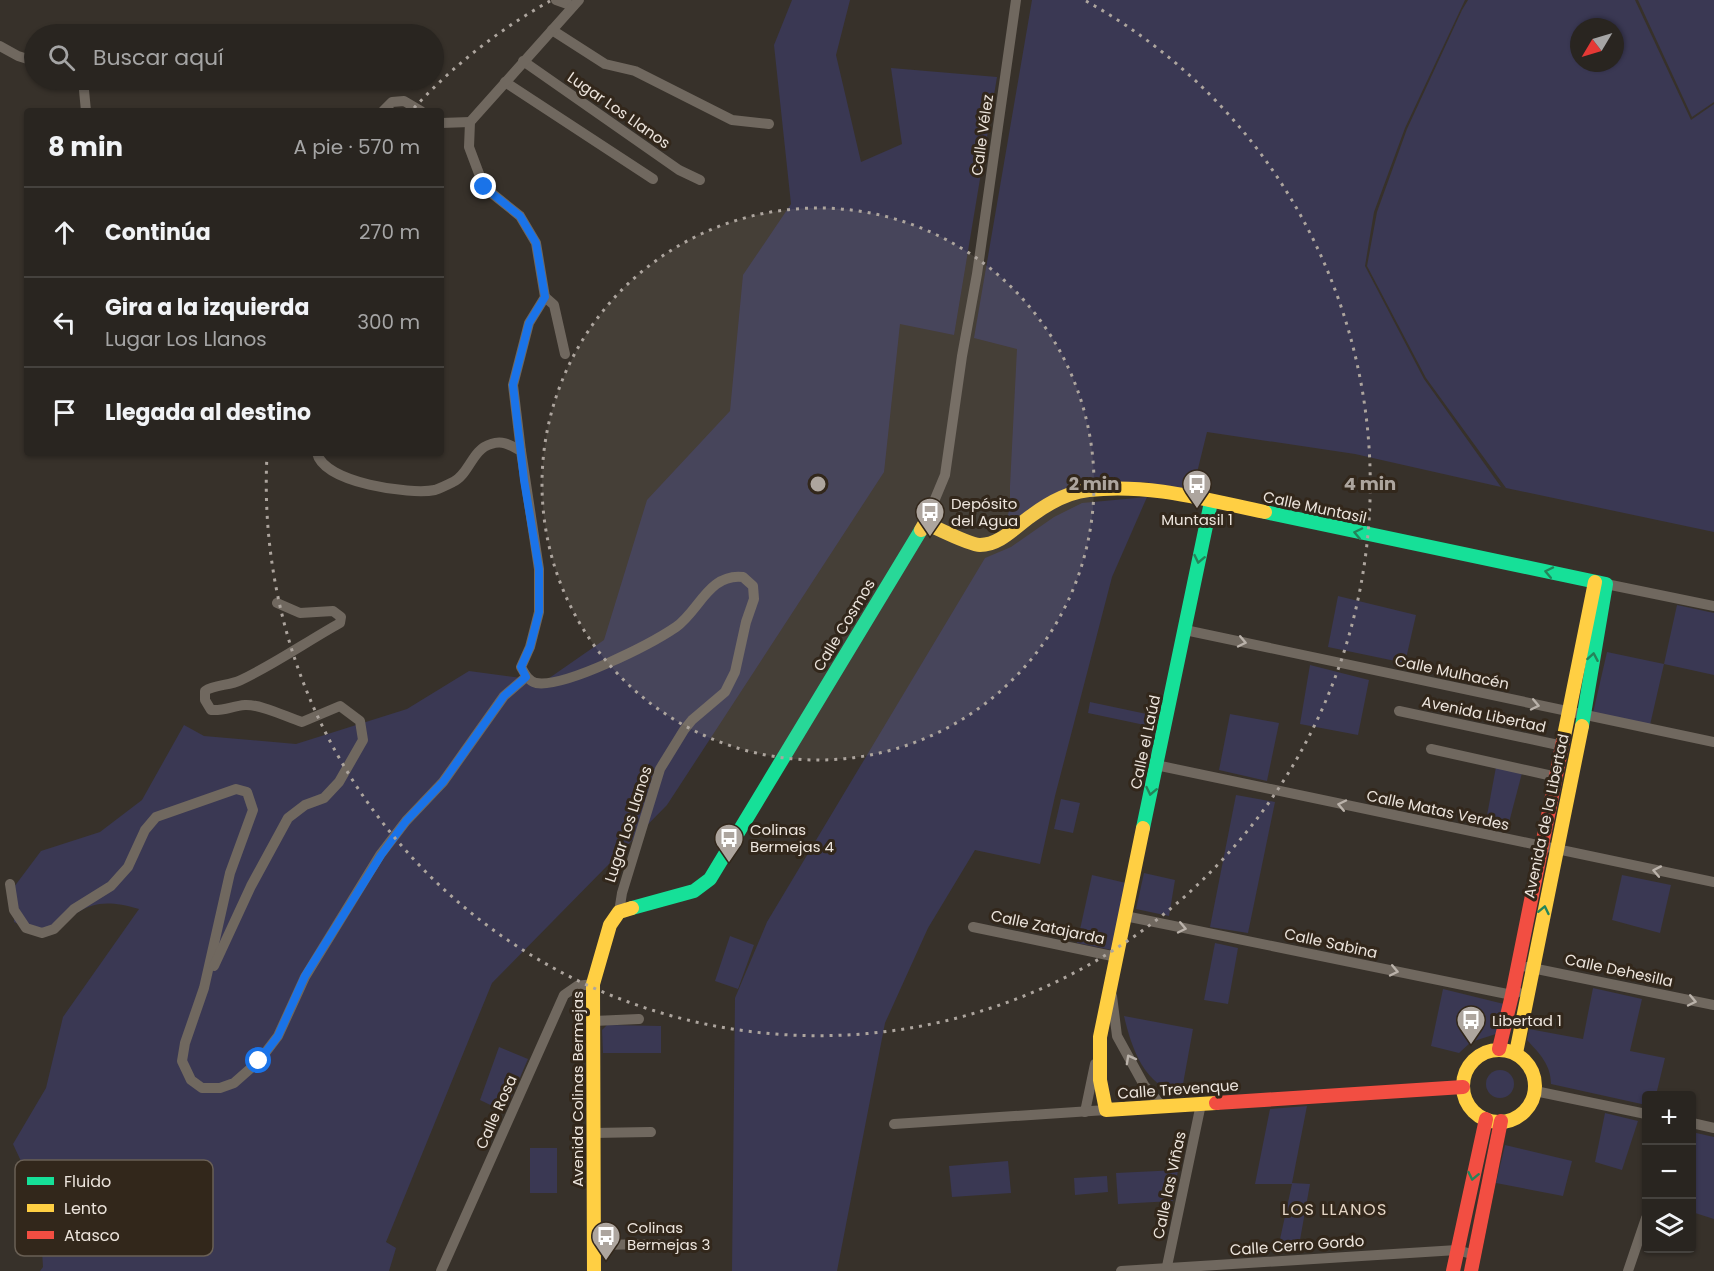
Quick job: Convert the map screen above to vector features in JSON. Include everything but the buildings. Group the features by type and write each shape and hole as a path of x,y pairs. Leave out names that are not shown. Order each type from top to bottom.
{"street":[{"path":"556,0 576,3"},
{"name":"Calle Vélez","path":"977,274 1016,0"},
{"path":"565,354 554,305 545,297 536,243 520,216 484,187 469,147 470,122 576,3"},
{"name":"Lugar Los Llanos","path":"552,30 605,64 635,71 732,120 770,124"},
{"path":"0,46 24,58"},
{"name":"Lugar Los Llanos","path":"523,61 679,170 700,180"},
{"path":"505,82 653,179"},
{"path":"84,90 86,108"},
{"path":"386,108 392,102 404,101 416,108"},
{"path":"444,123 470,122"},
{"name":"Calle Cosmos","path":"619,912 694,891 710,879 925,523 945,475 962,356 977,274"},
{"path":"277,603 300,613 333,610 340,617 340,623 281,660 239,681 211,687 205,691 205,700 211,710 225,711 246,705 260,707 302,722 340,706 360,721 363,740 339,782 324,798 304,805 288,818 250,886 204,988 185,1043 182,1061 191,1080 202,1088 220,1088 234,1083 259,1061 278,1036 305,976 381,855 406,821 443,782 504,696 526,677 521,667 530,647 539,612 539,569 513,385 529,323 545,297"},
{"path":"318,456 326,467 366,485 408,491 436,489 460,479 476,454 488,444 503,442 521,451"},
{"name":"Calle Muntasil","path":"925,523 978,546 994,543 1033,514 1059,499 1087,490 1141,489 1714,606"},
{"name":"Calle el Laúd","path":"1085,1112 1211,502"},
{"name":"Lugar Los Llanos","path":"526,677 534,683 548,684 612,661 677,626 687,618 711,587 729,577 742,577 753,586 754,599 746,622 735,672 725,692 692,720 660,769 622,893 619,912"},
{"name":"Avenida de la Libertad","path":"1499,1049 1512,995 1525,966 1556,850 1600,583"},
{"name":"Calle Mulhacén","path":"1185,630 1714,742"},
{"name":"Avenida Libertad","path":"1399,711 1563,746"},
{"name":"Avenida de la Libertad","path":"1516,1053 1528,985 1525,966 1541,847 1563,746 1577,713"},
{"path":"1431,749 1557,777"},
{"name":"Calle Matas Verdes","path":"1156,765 1714,882"},
{"path":"10,884 14,910 26,928 42,933 54,928 74,909 111,886 128,867 146,830 156,818 237,789 247,792 253,810 230,873 204,988"},
{"name":"Avenida Colinas Bermejas","path":"594,1271 593,984 610,925 619,912"},
{"name":"Calle Sabina","path":"1125,916 1512,995"},
{"name":"Calle Zatajarda","path":"973,927 1117,957"},
{"name":"Calle Dehesilla","path":"1525,966 1714,1005"},
{"name":"Calle Rosa","path":"441,1271 564,995 577,986 593,984"},
{"path":"1512,995 1528,985"},
{"name":"Calle el Laúd","path":"1111,988 1117,1035 1144,1085 1164,1107"},
{"path":"594,1021 639,1019"},
{"path":"1499,1049 1516,1053 1530,1066 1534,1077 1535,1091 1528,1108 1520,1115 1501,1122 1486,1119 1470,1106 1463,1087 1465,1075 1478,1056 1488,1051 1499,1049"},
{"name":"Calle el Laúd","path":"1099,1050 1100,1080 1106,1110"},
{"name":"Calle Trevenque","path":"894,1124 1463,1087"},
{"path":"1535,1091 1642,1113"},
{"name":"Calle las Viñas","path":"1166,1270 1201,1104"},
{"path":"1453,1271 1486,1119"},
{"path":"1471,1271 1501,1122"},
{"path":"1696,1124 1714,1128"},
{"path":"593,1133 651,1132"},
{"path":"1628,1271 1642,1232"},
{"path":"593,1245 659,1244"},
{"name":"Calle Cerro Gordo","path":"1121,1271 1166,1270 1457,1250 1475,1255"}],"shaded area":[{"path":"792,0 850,0 836,55 861,162 902,144 891,68 997,77 954,335 900,324 884,472 667,805 492,983 386,1242 396,1248 389,1271 40,1271 43,1267 42,1256 213,1256 213,1160 20,1160 13,1144 46,1088 63,1017 139,909 123,905 98,904 79,912 45,936 14,922 14,887 41,851 100,832 142,800 184,725 204,736 296,744 407,709 469,671 545,681 604,640 647,500 730,411 743,275 791,204 774,45"},
{"path":"1032,0 1465,0 1405,128 1374,212 1365,266 1424,379 1501,487 1355,454 1207,432 1192,493 1146,482 1070,490 1003,530 1010,508 1017,349 974,338"},
{"path":"1468,0 1635,0 1691,120 1714,104 1714,532 1506,488 1426,378 1367,266 1377,212 1407,129"},
{"path":"1638,0 1714,0 1714,102 1692,117"},
{"path":"1147,497 1112,577 1055,796 1040,864 975,850 928,928 885,1023 837,1271 732,1271 735,998 767,922 985,558 1011,547 1054,517 1082,503"},
{"path":"1338,596 1416,615 1405,663 1328,647"},
{"path":"1677,605 1714,613 1714,675 1664,664"},
{"path":"1607,652 1664,664 1650,725 1593,713"},
{"path":"1310,665 1369,680 1358,735 1300,724"},
{"path":"1090,702 1156,716 1154,727 1088,713"},
{"path":"1230,714 1279,723 1267,781 1219,770"},
{"path":"1496,767 1522,773 1507,830 1485,826"},
{"path":"1236,795 1275,802 1248,933 1210,927"},
{"path":"1061,799 1080,803 1073,833 1054,829"},
{"path":"1144,873 1175,880 1169,916 1136,909"},
{"path":"1092,875 1126,883 1112,950 1077,943"},
{"path":"1622,875 1671,885 1660,933 1612,920"},
{"path":"730,936 754,945 738,989 715,981"},
{"path":"1215,943 1238,948 1228,1004 1204,1000"},
{"path":"1593,988 1642,999 1630,1051 1665,1058 1657,1091 1642,1091 1642,1104 1551,1084 1547,1065 1527,1040 1529,1029 1583,1039"},
{"path":"1443,989 1504,1004 1496,1034 1471,1042 1459,1053 1431,1046"},
{"path":"1124,1016 1193,1029 1181,1095 1168,1090 1149,1075 1136,1053"},
{"path":"607,1025 661,1026 661,1053 603,1053 602,1030"},
{"path":"499,1047 528,1059 505,1112 480,1100"},
{"path":"1500,1070 1510,1074 1514,1084 1510,1094 1500,1098 1490,1094 1486,1084 1490,1074"},
{"path":"1307,1106 1292,1183 1310,1184 1298,1251 1277,1253 1292,1184 1255,1184 1270,1109"},
{"path":"1605,1113 1638,1121 1622,1170 1595,1162"},
{"path":"1696,1133 1714,1137 1714,1219 1696,1213"},
{"path":"1505,1145 1572,1161 1563,1196 1496,1183"},
{"path":"530,1148 557,1148 557,1193 530,1193"},
{"path":"1008,1161 1011,1193 952,1197 949,1166"},
{"path":"1178,1170 1173,1201 1118,1204 1116,1173"},
{"path":"1107,1176 1108,1192 1075,1195 1074,1178"}],"traffic: fast":[{"path":"1143,828 1211,502"},
{"path":"1265,512 1606,584 1582,726"},
{"path":"632,908 694,891 710,879 921,530"}],"traffic: slow":[{"path":"921,530 925,523 968,542 987,544 1001,539 1058,499 1081,491 1111,488 1178,494 1265,512"},
{"path":"1563,741 1595,582"},
{"path":"1516,1053 1582,726"},
{"path":"1143,828 1100,1037 1100,1080 1106,1110 1216,1103"},
{"path":"594,1271 593,984 610,925 619,912 632,908"},
{"path":"1499,1050 1519,1056 1529,1066 1535,1086 1529,1106 1519,1116 1499,1122 1479,1116 1469,1106 1463,1086 1469,1066 1479,1056 1499,1050"}],"traffic: jam":[{"path":"1499,1049 1563,741"},
{"path":"1216,1103 1463,1087"},
{"path":"1453,1271 1486,1119"},
{"path":"1471,1271 1501,1121"}],"place":[{"name":"Muntasil 1","path":"1197,510"},
{"name":"Depósito del Agua","path":"930,538"},
{"name":"Colinas Bermejas 4","path":"729,864"},
{"name":"Libertad 1","path":"1471,1046"},
{"name":"Colinas Bermejas 3","path":"606,1262"}],"district":[{"name":"LOS LLANOS","path":"1335,1209"}],"route":[{"path":"259,1061 278,1036 305,976 381,855 406,821 443,782 504,696 526,677 521,667 530,647 539,612 539,569 524,480 513,385 529,323 545,297 536,243 520,216 484,187"}]}
